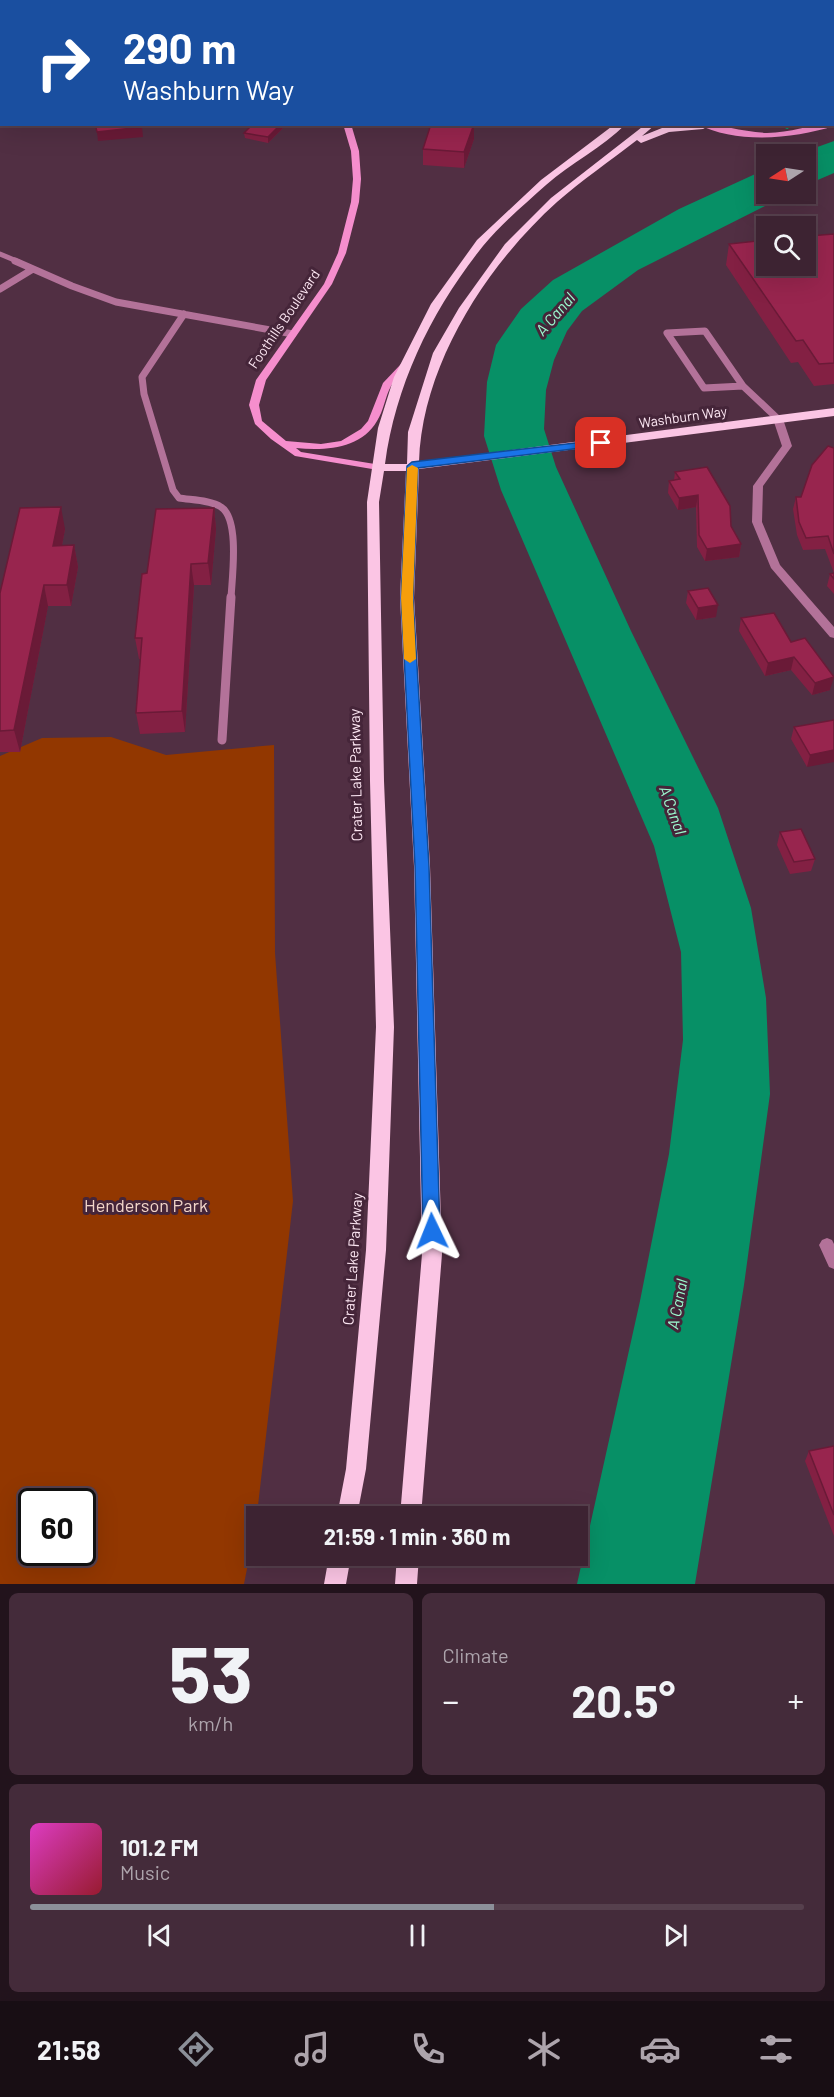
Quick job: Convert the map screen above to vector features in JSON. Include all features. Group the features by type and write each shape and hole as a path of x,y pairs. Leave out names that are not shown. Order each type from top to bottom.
{"main road":[{"name":"Foothills Boulevard","path":"347,126 355,151 357,179 351,220 342,253 328,284 261,380 254,405 258,422 298,454 385,468"},
{"name":"Crater Lake Parkway","path":"349,1506 356,1469 376,1251 385,1027 376,781 373,502 385,468 384,428 407,363 436,304 481,242 544,182 619,126"},
{"path":"412,1506 432,1254 422,866 407,598 414,432 439,352 463,310 509,246 546,207 650,126"},
{"path":"615,154 667,129 692,126"},
{"path":"706,126 742,134 779,136 824,126"},
{"path":"282,443 297,446 333,445 356,437 366,430 373,420 388,383 407,363"},
{"name":"Washburn Way","path":"385,468 834,412"},
{"path":"334,1584 338,1566"},
{"path":"406,1584 407,1566"}],"street":[{"path":"778,419 787,446 758,486 757,522 775,566 834,634"},
{"path":"827,1245 834,1262"}],"lane":[{"path":"0,254 72,286 116,302 293,334"},
{"path":"0,289 33,269"},
{"path":"184,314 142,376 144,394 173,490 179,498 220,506 228,515 234,550 222,740"},
{"path":"743,386 704,388 667,333 705,331 743,386 778,419"}],"green space":[{"name":"Henderson Park","path":"111,737 166,755 274,745 275,953 293,1201 258,1506 246,1506 248,1566 244,1584 0,1584 0,756 42,738"}],"water":[{"path":"834,141 834,173 816,181 816,148"},
{"name":"A Canal","path":"756,174 756,204 769,204 638,270 582,311 567,331 554,360 546,390 544,429 556,467 631,631 718,808 751,908 766,998 770,1094 744,1285 695,1584 577,1584 581,1566 588,1566 588,1535 640,1301 669,1154 683,1040 681,952 654,846 501,490 484,436 487,382 496,345 521,309 553,280 679,209"}],"building":[{"path":"96,126 142,127 97,132"},
{"path":"251,126 279,126 268,137 244,133"},
{"path":"430,126 473,126 464,152 423,149"},
{"path":"834,234 834,363 819,364 803,340 796,341 729,244 756,241 756,276 816,276 816,235"},
{"path":"828,446 834,448 834,554 828,536 806,538 799,522 796,497 801,497 812,465"},
{"path":"707,467 730,506 731,526 741,544 707,549 699,535 698,495 679,498 669,481 680,479 675,472"},
{"path":"61,507 53,546 74,545 67,585 44,585 14,730 0,731 0,593 20,508"},
{"path":"214,508 208,563 191,564 182,711 136,713 142,638 135,638 142,574 147,573 156,509"},
{"path":"708,588 718,605 698,608 688,591"},
{"path":"774,613 791,642 805,638 834,677 815,683 794,657 768,663 741,618"},
{"path":"834,720 834,750 810,755 794,727"},
{"path":"801,829 815,859 794,862 780,832"},
{"path":"834,1446 834,1515 809,1451"}],"slow traffic":[{"path":"410,659 407,598 412,468"}],"route":[{"path":"432,1231 422,866 407,598 412,466 601,443"}]}
